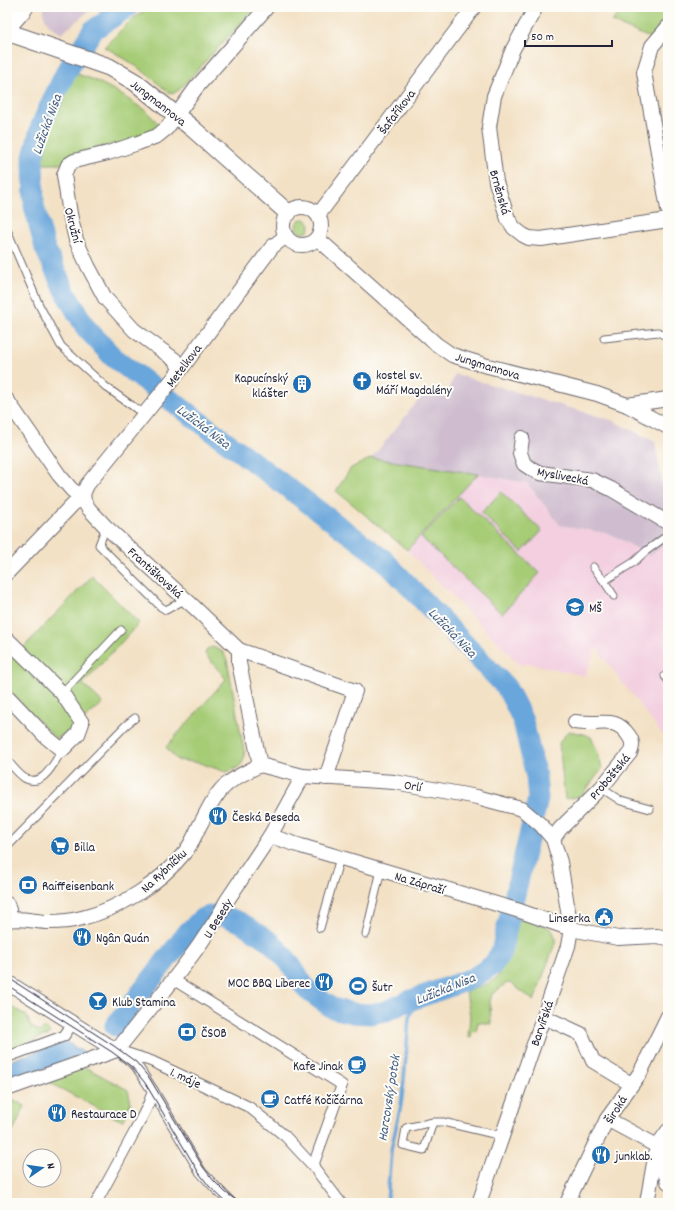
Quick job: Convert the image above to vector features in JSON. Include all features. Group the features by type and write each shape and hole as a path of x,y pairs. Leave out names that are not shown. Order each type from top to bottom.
{"highway":[{"path":"7,24 22,7"}],"street":[{"name":"Okružní","path":"181,369 175,360 134,330 105,298 76,240 64,175 68,165 74,161 108,153 157,136 166,128 196,88 267,7"},
{"name":"Šafaříkova","path":"318,214 474,7"},
{"name":"Brněnská","path":"536,7 513,49 494,96 489,127 496,182 511,224 523,235 529,238 541,239 668,220"},
{"path":"668,27 652,46 644,72 668,209"},
{"name":"Jungmannova","path":"7,32 109,67 135,82 177,115 288,213"},
{"path":"303,206 311,208 318,214 322,226 317,238 310,244 301,245 292,242 286,236 283,224 288,213 295,208 303,206"},
{"name":"Metelkova","path":"83,497 87,485 170,384 272,247 286,236"},
{"name":"Jungmannova","path":"317,238 436,344 452,354 499,369 597,394 627,406 668,427"},
{"path":"627,406 668,399"},
{"name":"Františkovská","path":"7,400 59,475 72,490 83,497 89,509 106,527 186,599 238,650"},
{"name":"Myslivecká","path":"522,438 520,453 524,464 530,468 540,473 592,480 611,489 668,523"},
{"path":"7,573 73,504 83,497"},
{"path":"7,639 62,693 82,723 78,734 62,750 45,736 7,696"},
{"path":"260,764 239,663 238,650 355,691 326,778"},
{"name":"Proboštská","path":"553,839 560,829 601,788 630,753 633,746 628,734 620,726 610,722 575,722"},
{"name":"Orlí","path":"260,764 303,776 394,782 476,796 522,809 541,825 553,839"},
{"name":"Na Rybníčku","path":"8,919 49,922 82,918 97,914 124,902 141,892 186,851 215,799 226,785 260,764"},
{"name":"U Besedy","path":"117,1050 174,980 208,932 270,836 303,776"},
{"name":"Na Zápraží","path":"270,836 520,911 570,929 618,938 657,936 668,938"},
{"name":"Barvířská","path":"479,1203 568,946 570,929 560,862 553,839"},
{"path":"7,904 9,910 8,919"},
{"path":"174,980 342,1085 313,1166"},
{"name":"1. máje","path":"7,982 104,1044 117,1050 151,1061 249,1107 285,1136 313,1166 341,1203"},
{"name":"Široká","path":"567,1203 608,1120 631,1084 640,1073 668,1016"},
{"path":"544,1017 581,1034 593,1061 631,1084"},
{"path":"7,1058 64,1036 73,1024"},
{"path":"7,1089 117,1050 136,1065 201,1172 231,1203"},
{"path":"96,1203 135,1131 153,1091"},
{"path":"608,1120 657,1146 668,1182"},
{"path":"647,1203 657,1146 668,1131"}],"lane":[{"path":"7,230 39,305 61,346 106,387 145,415"},
{"path":"604,338 658,332 668,337"},
{"path":"106,527 99,545 160,607 166,610 186,599"},
{"path":"604,581 634,562 668,535"},
{"path":"594,567 614,596"},
{"path":"62,693 121,630"},
{"path":"668,674 665,676 668,680"},
{"path":"7,847 126,725 135,718"},
{"path":"8,761 24,778 37,780 46,774 62,750"},
{"path":"601,788 621,801 650,809"},
{"path":"320,928 340,858"},
{"path":"366,934 381,870"},
{"path":"433,1122 424,1150 403,1145 406,1128 433,1122 442,1122 502,1136"}],"shaded area":[{"path":"45,7 94,7 61,34 49,25 43,14"},
{"path":"455,374 611,420 655,442 668,516 668,541 650,556 611,534 560,525 527,483 372,458 424,393 446,395"},
{"path":"478,474 527,483 560,525 611,534 650,556 668,541 668,742 596,648 585,676 528,663 521,666 407,550"}],"green space":[{"path":"97,7 119,7 104,16"},
{"path":"150,7 256,7 179,90 174,93 168,92 138,67 104,47 132,19"},
{"path":"622,7 668,7 668,18 650,38 612,22"},
{"path":"71,72 92,79 114,90 146,111 162,127 144,139 78,153 60,164 39,164 45,130 56,98"},
{"path":"303,219 308,221 310,226 308,231 303,233 298,231 296,226 298,221"},
{"path":"372,458 478,474 407,550 336,491 351,468"},
{"path":"501,492 542,531 522,552 481,513"},
{"path":"459,497 540,573 502,614 421,537"},
{"path":"92,576 139,623 83,684 103,703 83,720 21,650"},
{"path":"7,646 61,700 77,724 71,730 56,739 7,688"},
{"path":"213,647 223,652 227,660 245,756 242,763 238,767 226,772 200,763 177,760 166,747 226,679 205,654 207,649"},
{"path":"568,731 591,737 598,753 602,769 581,796 565,799 559,743"},
{"path":"515,918 535,922 545,926 552,930 554,935 555,943 534,1001 512,984 507,983 492,994 490,1002 491,1024 478,1022 476,1032 472,1031 471,1038 468,1037 470,1016 466,991 487,984 494,980 500,973"},
{"path":"7,1004 27,1016 30,1026 40,1032 45,1028 50,1034 7,1051"},
{"path":"85,1067 128,1090 131,1102 123,1120 118,1119 47,1080"},
{"path":"7,1096 25,1106 7,1143"}],"water":[{"path":"65,1041 86,1054 7,1082 7,1062"}],"waterway":[{"name":"Lužická Nisa","path":"115,1026 188,932 203,918 213,915 224,916 240,922 271,942 289,962 307,990 332,1008 353,1013 370,1014 386,1011 406,1002 473,978 493,965 501,952 538,799 536,776 523,721 506,687 383,559 113,357 86,328 66,294 45,248 34,206 33,157 41,126 65,74 93,30 128,7"},
{"name":"Harcovský potok","path":"387,1203 391,1150 401,1105 404,1080 409,1018 417,998"}],"tram line":[{"path":"7,977 114,1046 136,1062 150,1079 203,1167 225,1192 240,1203"},
{"path":"7,985 112,1052 132,1067 145,1083 199,1173 209,1186 227,1203"}],"place":[{"name":"kostel sv. Máří Magdalény","path":"362,381"},
{"name":"Kapucínský klášter","path":"302,384"},
{"name":"MŠ","path":"575,607"},
{"name":"Česká Beseda","path":"218,816"},
{"name":"Billa","path":"60,846"},
{"name":"Raiffeisenbank","path":"28,885"},
{"name":"Linserka","path":"604,917"},
{"name":"Ngân Quán","path":"82,937"},
{"name":"MOC BBQ Liberec","path":"324,982"},
{"name":"Šutr","path":"358,986"},
{"name":"Klub Stamina","path":"98,1001"},
{"name":"ČSOB","path":"187,1032"},
{"name":"Kafe Jinak","path":"357,1065"},
{"name":"Catfé Kočičárna","path":"270,1099"},
{"name":"Restaurace D","path":"57,1113"},
{"name":"junklab.","path":"601,1155"}]}
